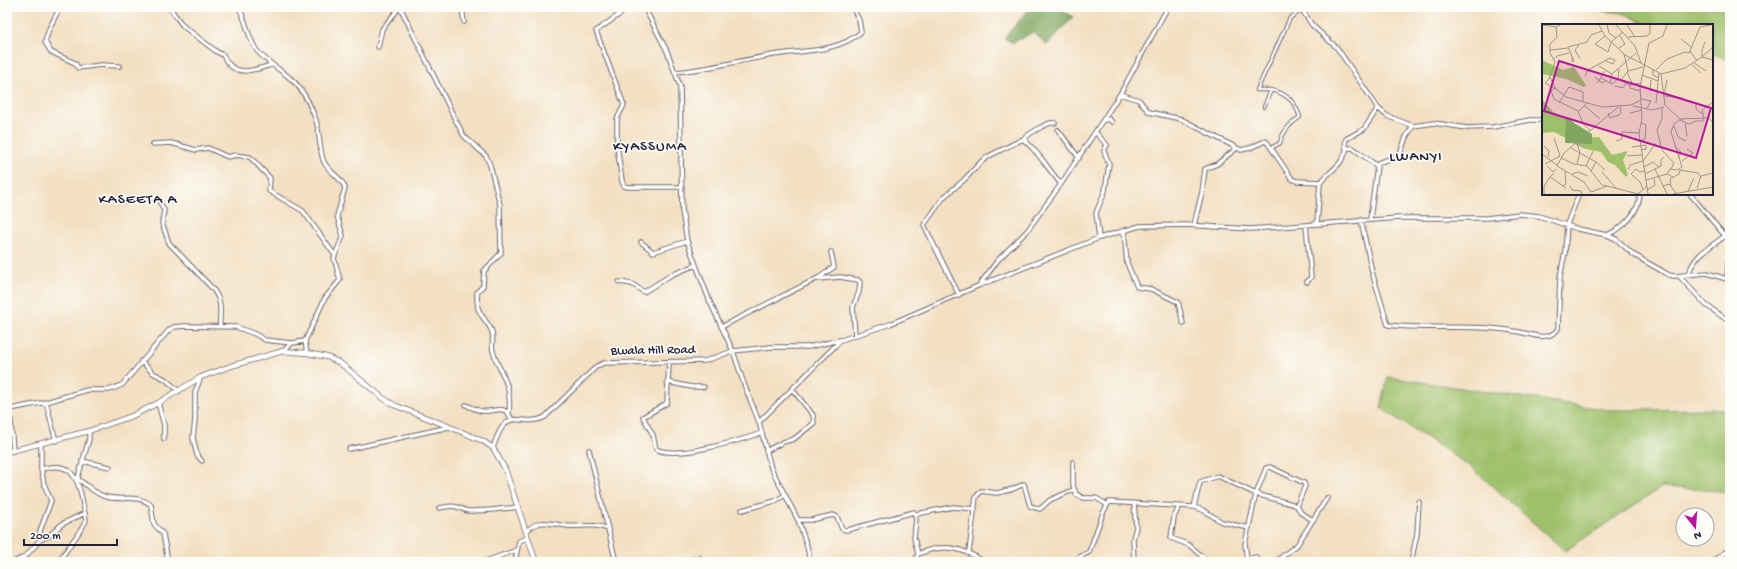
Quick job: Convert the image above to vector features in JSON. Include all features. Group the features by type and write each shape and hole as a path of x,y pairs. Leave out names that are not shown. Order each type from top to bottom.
{"street":[{"path":"60,7 49,29 45,42 51,52 75,63 78,68 101,65 119,66"},
{"path":"170,7 183,26 217,52 224,55 226,61 233,69 244,71 271,65"},
{"path":"238,7 254,46 271,65 292,79 305,97 319,128 323,161 345,186 337,216 343,236 334,254"},
{"path":"378,47 382,29 400,7 464,136 486,156 490,165 500,205 501,253 484,271 483,286 477,292 478,308 487,320 493,333 493,352 506,378 510,398 509,413 512,420 501,429 493,448"},
{"path":"462,7 464,22"},
{"path":"630,7 596,31 624,105 618,119 617,146 622,181 624,186 628,187 682,187"},
{"path":"644,7 676,72 680,86 682,211 687,241 721,327 733,351 759,422 771,468 798,520 807,546 810,562"},
{"path":"676,72 774,54 808,51 843,43 861,32 859,20 852,7"},
{"path":"980,284 998,260 1028,230 1096,133 1120,94 1168,7"},
{"path":"1271,148 1280,143 1282,135 1292,122 1300,117 1298,108 1290,97 1271,90 1257,90 1290,18 1301,8 1312,25 1337,48 1378,108 1387,116 1413,126 1434,123 1467,128 1493,127 1530,120 1542,120"},
{"path":"1264,108 1271,90"},
{"path":"1120,94 1139,100 1149,112 1181,119 1237,148 1250,148 1265,141 1292,179 1297,181 1321,182"},
{"path":"1317,224 1321,182 1337,167 1346,148 1344,143 1346,139 1364,129 1378,108"},
{"path":"1104,121 1109,119 1112,122"},
{"path":"1026,142 1025,138 1029,135 1051,123 1055,123"},
{"path":"1370,219 1377,166 1380,162 1400,154 1406,137 1413,126"},
{"path":"1058,130 1079,158"},
{"path":"1096,133 1107,145 1104,151 1109,164 1105,191 1096,213 1099,238"},
{"path":"959,295 924,225 924,222 944,197 985,158 1021,140 1031,144 1040,159 1061,184"},
{"path":"154,144 171,143 196,150 208,148 228,157 250,157 270,178 269,191 303,211 334,254 340,280 325,298 305,341 307,353"},
{"path":"1194,225 1202,192 1205,169 1217,164 1237,148"},
{"path":"1346,148 1353,148 1377,166"},
{"path":"1361,220 1372,272 1388,325 1502,329 1540,337 1550,336 1558,329 1560,278 1565,252 1567,224 1579,195"},
{"path":"1608,235 1618,230 1638,205 1640,195"},
{"path":"1688,274 1693,263 1703,250 1725,236 1691,195"},
{"path":"161,204 164,210 162,223 169,243 207,283 216,295 222,309 220,327"},
{"name":"Bwala Hill Road","path":"512,420 517,418 536,421 545,417 597,366 604,363 705,361 733,351 771,347 808,347 841,340 890,324 959,295 980,284 1099,238 1140,226 1194,225 1251,229 1370,219 1487,218 1520,214 1546,217 1578,229 1608,235 1616,239 1634,255 1669,275 1679,276"},
{"path":"1306,225 1310,277 1307,282"},
{"path":"1124,230 1127,263 1137,287 1151,289 1178,302 1183,323"},
{"path":"1616,239 1618,230"},
{"path":"641,242 653,252 687,241"},
{"path":"721,327 816,280 834,267 830,252"},
{"path":"1679,276 1707,273 1729,279 1728,262"},
{"path":"619,282 632,284 644,292 671,275 696,264"},
{"path":"1679,276 1706,305 1730,322"},
{"path":"816,280 840,277 858,280 860,282 859,292 853,307 855,335"},
{"path":"12,451 10,409 46,402 87,390 113,389 122,385 141,361 169,330 174,327 236,327 270,341 292,343 305,341"},
{"path":"759,422 841,340"},
{"path":"283,351 292,343"},
{"path":"7,452 56,441 132,416 158,403 201,377 255,358 283,351 307,353 327,357 340,363 383,398 394,405 483,441 493,448 505,469 519,507 536,562"},
{"path":"141,361 153,373 165,379 179,391"},
{"path":"670,362 667,382 667,403 643,417 655,441 655,447 658,450 675,452 699,449 731,443 762,433"},
{"path":"201,377 195,392 196,413 193,438 197,455 202,461"},
{"path":"667,382 692,387 704,387"},
{"path":"766,451 783,442 794,439 814,423 813,414 792,389"},
{"path":"46,402 56,441"},
{"path":"158,403 164,425 164,439"},
{"path":"466,405 482,411 503,410 509,413"},
{"path":"348,449 450,427"},
{"path":"58,562 86,522 76,479 89,439 88,431"},
{"path":"40,540 40,531 51,501 44,484 41,469 41,444"},
{"path":"589,450 616,562"},
{"path":"82,460 110,467"},
{"path":"1073,462 1073,490 1079,496 1096,498 1106,504"},
{"path":"1259,562 1256,557 1246,561 1244,546 1256,494 1266,468 1270,466 1304,483 1305,486 1297,506"},
{"path":"41,469 61,467 67,470 90,490 106,497 136,498 146,501 151,505 154,524 163,534 168,561"},
{"path":"1194,507 1200,482 1211,476 1218,476 1256,494 1297,506 1301,513 1313,520"},
{"path":"969,552 976,497 983,490 997,493 1013,489 1024,484 1030,506 1040,509 1050,500 1073,490"},
{"path":"742,510 775,501 785,495"},
{"path":"1275,562 1296,545 1327,498"},
{"path":"1106,504 1109,502 1194,507 1203,510 1222,522 1249,528"},
{"path":"1411,562 1417,534 1419,502"},
{"path":"1134,503 1136,527 1133,539 1134,562"},
{"path":"1074,562 1078,558 1090,552 1106,504"},
{"path":"439,508 454,506 464,511 471,511 519,507"},
{"path":"798,520 811,520 834,515 837,517 842,529 847,530 914,512 916,514 954,507 975,509"},
{"path":"1178,507 1174,517 1171,538 1189,545 1204,558 1215,562"},
{"path":"14,562 26,556 40,540 49,536 62,524 84,513"},
{"path":"915,562 918,554 914,538 916,514"},
{"path":"526,532 533,526 546,522 566,526 588,524 608,529"},
{"path":"515,562 519,541 528,538"},
{"path":"918,554 937,548 969,552 985,562"},
{"path":"1711,562 1730,549"},
{"path":"483,562 517,550"},
{"path":"686,562 699,557 703,562"}],"green space":[{"path":"1031,7 1057,7 1073,17 1047,45 1033,32 1013,43 1004,38"},
{"path":"1553,7 1730,7 1730,61 1713,53 1713,24 1647,24 1623,13"},
{"path":"1388,377 1609,410 1730,409 1730,492 1662,487 1565,551 1471,467 1381,408"}],"district":[{"name":"KYASSUMA","path":"650,147"},
{"name":"LWANYI","path":"1416,157"},
{"name":"KASEETA A","path":"138,200"}]}
